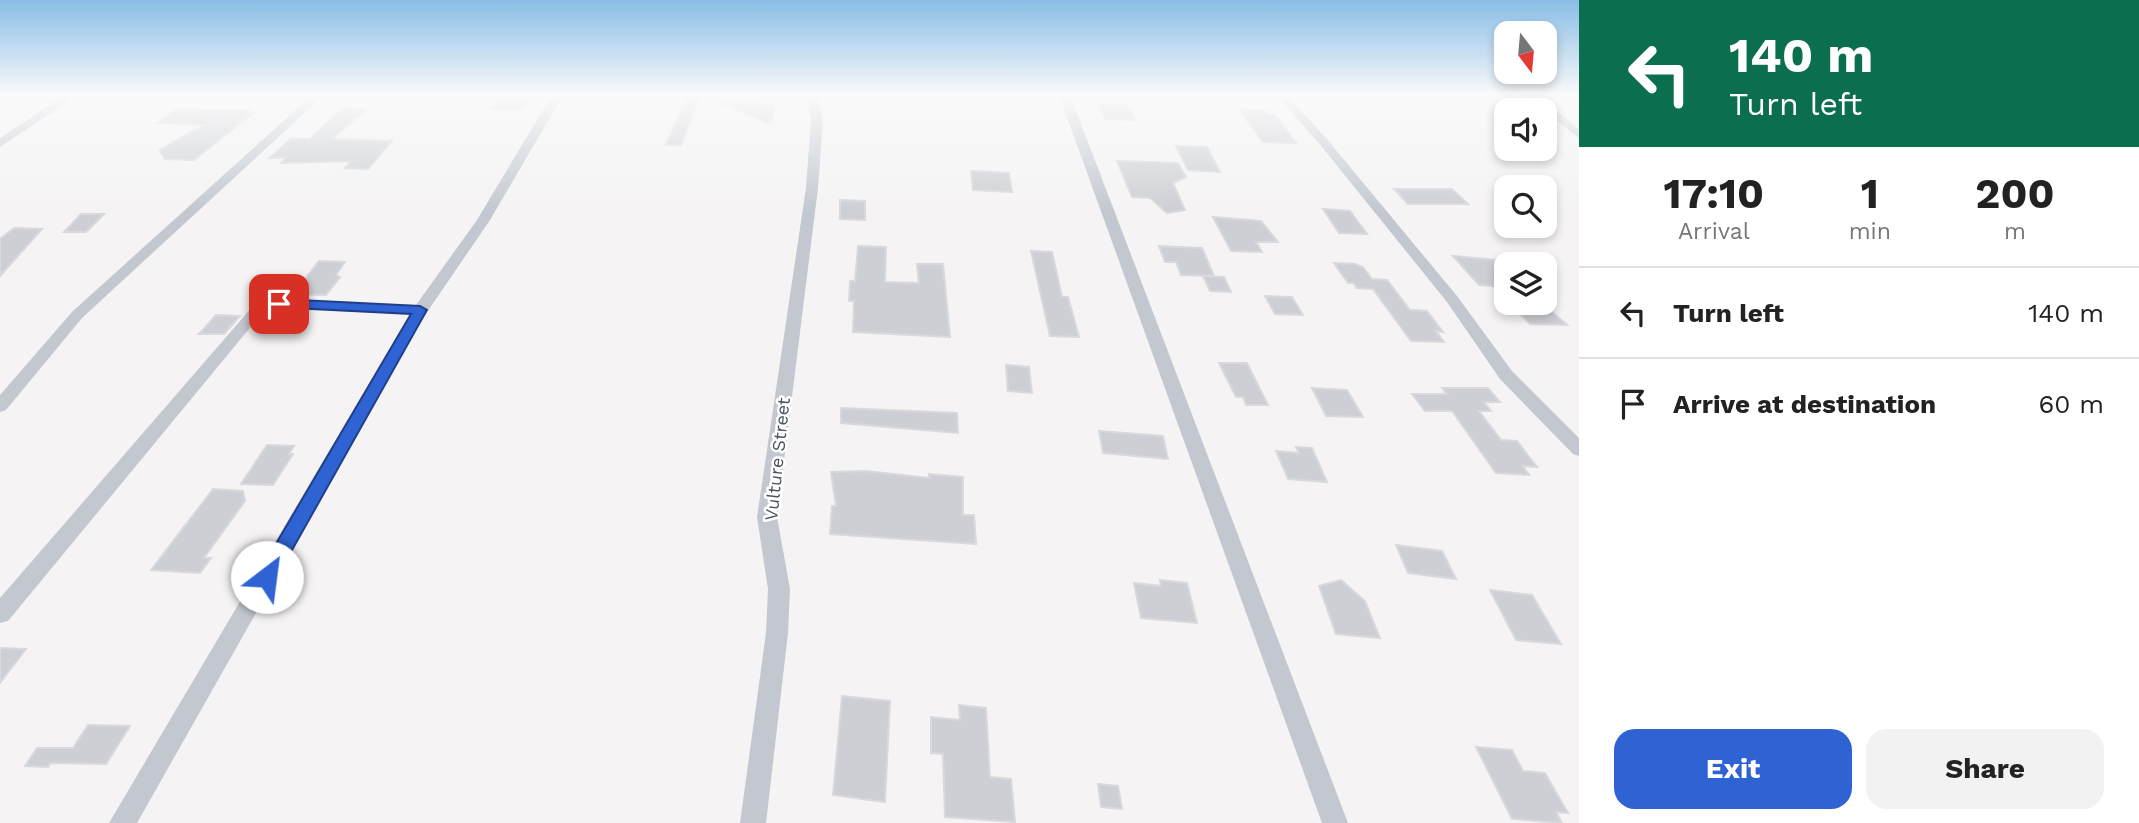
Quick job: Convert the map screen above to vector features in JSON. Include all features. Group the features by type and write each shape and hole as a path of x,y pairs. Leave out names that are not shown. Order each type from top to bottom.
{"street":[{"path":"0,143 15,133"},
{"path":"0,406 33,369 51,342 77,315 278,133"},
{"path":"122,823 336,460 420,310 483,220 535,133"},
{"name":"Vulture Street","path":"753,823 778,611 779,589 767,517 812,188 816,133"},
{"path":"1078,133 1335,823"},
{"path":"1316,133 1452,299 1506,375 1579,449"},
{"path":"0,614 258,309 279,304 420,310"}],"building":[{"path":"190,133 227,133 194,160 165,159 159,150"},
{"path":"316,133 339,133 332,139 392,141 368,169 345,168 352,161 281,163 285,158 270,158 291,138 310,139"},
{"path":"671,133 685,133 681,145 666,145"},
{"path":"1257,133 1289,133 1296,143 1263,142"},
{"path":"1176,146 1207,147 1220,172 1188,170"},
{"path":"1117,161 1178,163 1186,177 1173,183 1185,210 1167,213 1150,198 1132,197"},
{"path":"971,171 1009,173 1012,192 973,190"},
{"path":"1394,189 1452,189 1468,204 1408,204"},
{"path":"840,200 865,201 865,220 840,219"},
{"path":"1323,209 1350,211 1367,234 1339,233"},
{"path":"81,214 104,214 86,232 64,232"},
{"path":"1213,217 1261,221 1278,242 1256,242 1262,252 1231,251"},
{"path":"14,228 42,229 0,276 0,239"},
{"path":"858,246 886,247 885,282 919,283 917,264 943,264 950,337 853,332 854,301 849,301 850,281 855,281"},
{"path":"1159,246 1202,248 1214,276 1181,275 1176,262 1165,262"},
{"path":"1031,251 1052,252 1062,297 1068,297 1079,337 1050,336"},
{"path":"1453,256 1494,260 1494,287 1479,285"},
{"path":"319,261 345,262 336,275 340,277 326,295 293,294"},
{"path":"1334,263 1355,264 1363,267 1372,279 1387,280 1410,310 1427,311 1443,332 1436,331 1444,342 1411,341 1373,289 1357,288 1353,283 1348,283"},
{"path":"1203,276 1224,277 1231,292 1210,291"},
{"path":"1265,296 1292,297 1303,315 1275,314"},
{"path":"216,315 240,316 224,334 199,334"},
{"path":"1521,315 1556,315 1567,325 1530,324"},
{"path":"1219,363 1247,363 1268,405 1246,405 1243,397 1236,397"},
{"path":"1006,365 1029,367 1032,393 1008,391"},
{"path":"1312,388 1347,390 1363,417 1326,416"},
{"path":"1442,388 1488,388 1500,402 1484,402 1491,411 1479,411 1501,440 1517,441 1537,467 1523,466 1529,475 1496,473 1452,411 1425,411 1412,394 1447,394"},
{"path":"841,408 957,413 958,433 841,423"},
{"path":"1099,431 1163,436 1168,459 1103,453"},
{"path":"267,445 294,446 289,454 293,454 273,485 241,484"},
{"path":"1296,447 1312,448 1327,482 1288,479 1276,451 1299,453"},
{"path":"866,471 929,478 929,474 963,477 963,515 974,515 976,544 830,534 832,506 836,506 831,472"},
{"path":"213,489 243,491 245,501 204,558 211,558 200,573 151,570"},
{"path":"1396,545 1442,551 1456,579 1408,573"},
{"path":"1160,580 1187,583 1197,623 1141,618 1134,583 1161,586"},
{"path":"1341,580 1365,601 1380,638 1336,634 1319,586"},
{"path":"1490,590 1532,595 1561,644 1516,640"},
{"path":"0,648 26,649 0,683"},
{"path":"842,696 890,701 885,802 833,795"},
{"path":"959,705 986,708 990,777 1011,779 1015,822 945,817 943,754 931,753 931,717 960,720"},
{"path":"88,725 130,726 106,764 50,763 48,767 25,766 37,748 73,748"},
{"path":"1476,747 1512,750 1523,771 1545,773 1568,813 1556,812 1562,823 1512,819"},
{"path":"1098,784 1118,786 1122,809 1101,807"}],"route":[{"path":"267,577 420,310 279,304"}]}
